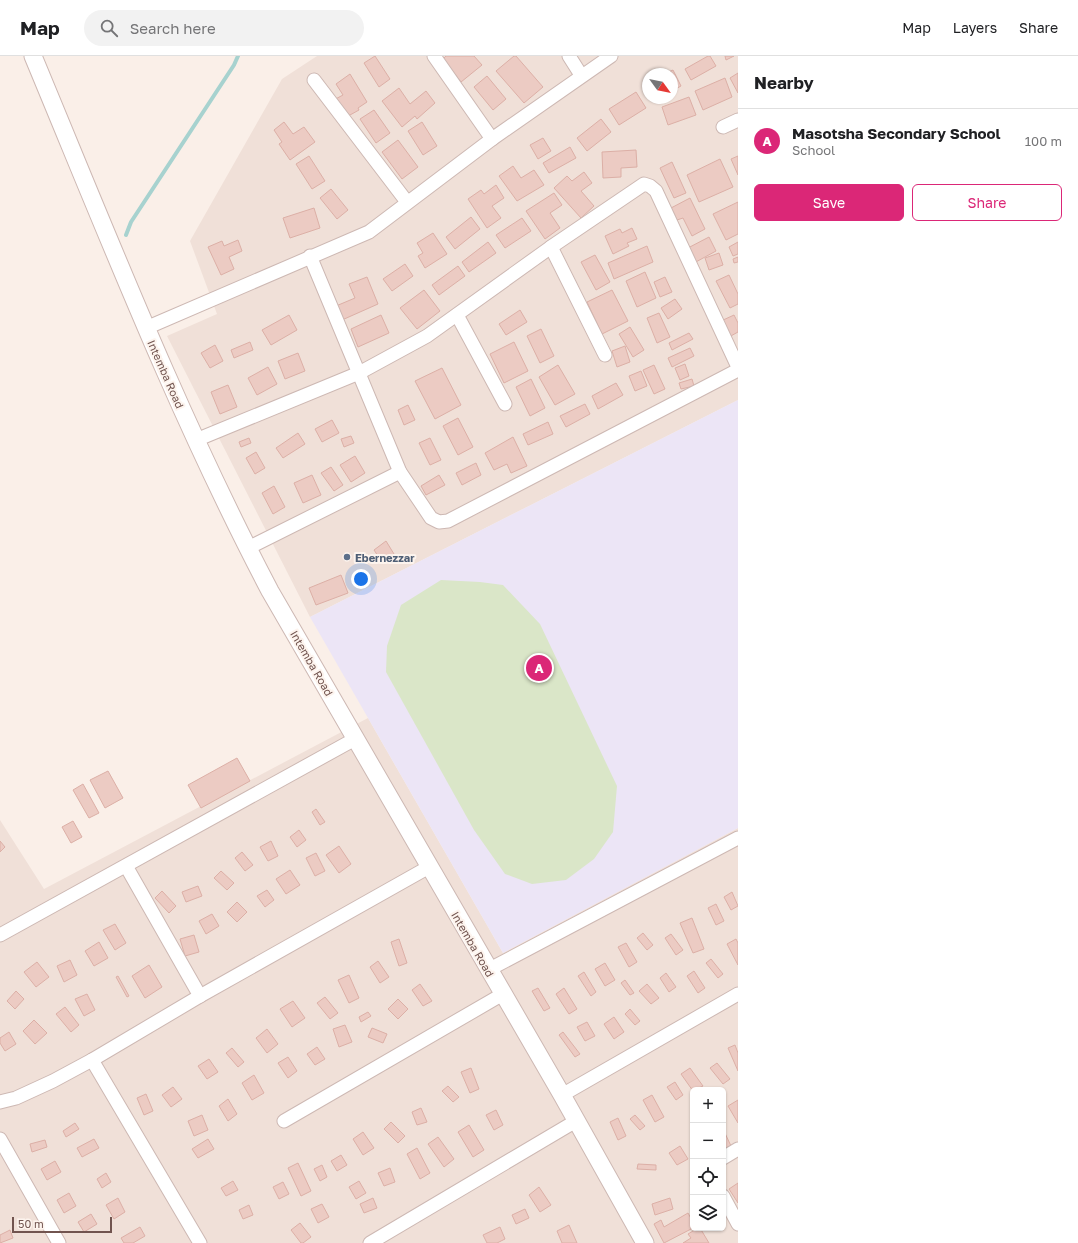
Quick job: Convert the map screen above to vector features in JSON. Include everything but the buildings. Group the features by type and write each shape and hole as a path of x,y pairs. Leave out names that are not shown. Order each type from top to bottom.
{"street":[{"name":"Intemba Road","path":"33,56 146,328 196,440 270,591 488,970 562,1095 645,1243"},
{"path":"434,56 492,139"},
{"path":"569,56 581,76"},
{"path":"146,328 310,256 369,232 492,139 611,56"},
{"path":"314,80 407,202"},
{"path":"723,127 738,120"},
{"path":"196,440 359,373 427,336 551,247 644,184 650,186 656,192 738,367"},
{"path":"551,247 605,355"},
{"path":"310,256 400,472 431,518 439,522 448,521 738,370"},
{"path":"457,314 505,404"},
{"path":"248,548 400,472"},
{"path":"0,934 355,739"},
{"path":"488,970 738,838"},
{"path":"126,866 200,996"},
{"path":"0,1102 16,1098 92,1060 200,996 429,867"},
{"path":"284,1121 502,994"},
{"path":"562,1095 738,994"},
{"path":"92,1060 200,1243"},
{"path":"370,1243 576,1121"},
{"path":"0,1140 59,1243"},
{"path":"726,1156 738,1149"},
{"path":"726,1202 738,1224"}],"shaded area":[{"path":"317,56 738,56 738,400 310,617 167,336 217,314 190,241 282,79"},
{"path":"738,400 738,828 503,953 310,617"},
{"path":"368,718 503,953 738,828 738,1243 0,1243 0,820 44,889"}],"green space":[{"path":"441,580 503,585 540,624 617,786 613,832 594,859 566,880 532,884 505,874 474,830 386,672 387,646 401,605"}],"waterway":[{"path":"126,235 131,222 234,65 238,56"}],"place":[{"name":"Ebernezzar","path":"347,557"},
{"name":"Masotsha Secondary School","path":"539,668"}]}
